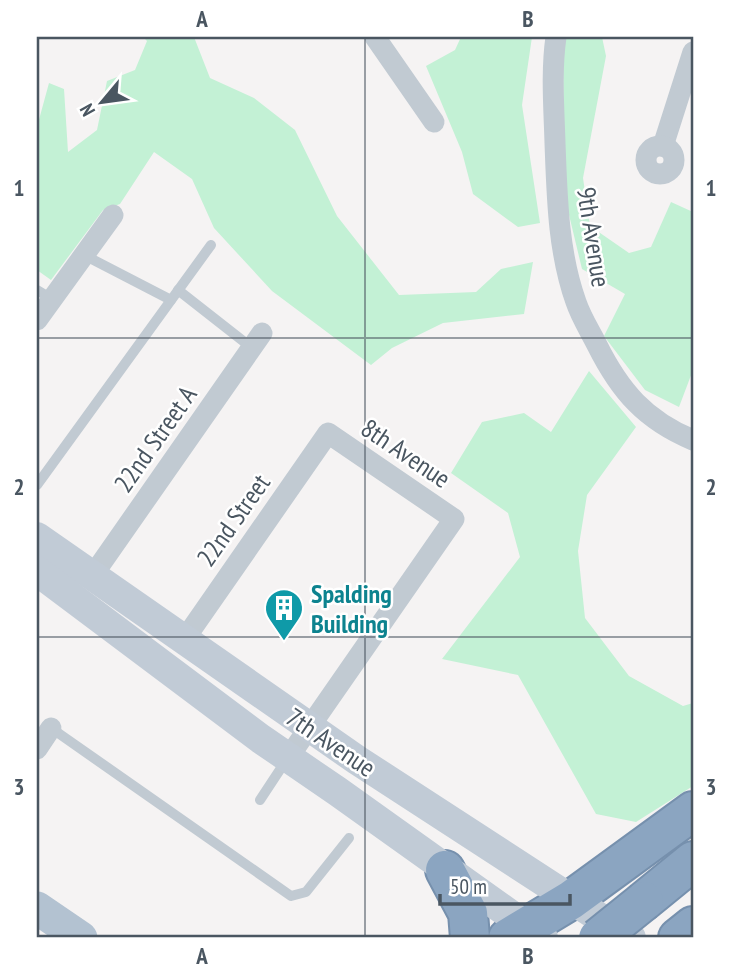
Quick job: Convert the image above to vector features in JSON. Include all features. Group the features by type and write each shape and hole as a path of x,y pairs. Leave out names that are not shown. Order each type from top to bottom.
{"highway":[{"path":"526,934 693,811"},
{"path":"598,938 693,861"},
{"path":"445,870 468,913 470,938"}],"main road":[{"name":"7th Avenue","path":"37,537 433,811 631,938"},
{"name":"7th Avenue","path":"37,571 288,758 445,870 526,934"},
{"path":"37,908 81,938"}],"street":[{"path":"375,37 434,122"},
{"name":"9th Avenue","path":"556,37 552,62 557,186 567,269 576,303 612,374 629,397 663,426 693,440"},
{"path":"663,146 693,52"},
{"path":"37,320 44,294 84,255 113,215"},
{"name":"22nd Street A","path":"93,575 257,341"},
{"name":"8th Avenue","path":"310,727 454,519 328,433"},
{"name":"22nd Street","path":"184,640 328,433"},
{"path":"288,758 310,727"},
{"path":"37,749 51,728"}],"lane":[{"path":"37,485 211,245"},
{"path":"84,255 175,295 257,341"},
{"path":"51,728 291,896 306,892 349,838"},
{"path":"260,800 288,758"}],"green space":[{"path":"143,37 194,37 210,78 254,98 295,130 337,216 399,295 476,292 501,269 533,262 524,314 443,323 392,348 371,365 272,291 214,228 192,179 154,152 120,204 103,210 51,280 37,270 37,127 49,83 64,89 68,152 97,130 107,81 135,70 147,41"},
{"path":"461,37 532,37 522,105 540,223 518,227 473,194 462,152 426,66 455,50"},
{"path":"568,37 602,37 606,56 583,178 590,226 629,253 651,247 671,202 693,212 693,370 679,407 645,390 604,336 625,294 582,269 564,194 563,42"},
{"path":"589,371 636,427 587,495 578,551 585,618 629,676 683,706 693,703 693,786 636,822 596,814 518,675 442,659 520,557 508,513 451,473 482,422 524,413 551,432"}],"place":[{"name":"Spalding Building","path":"284,642"}]}
